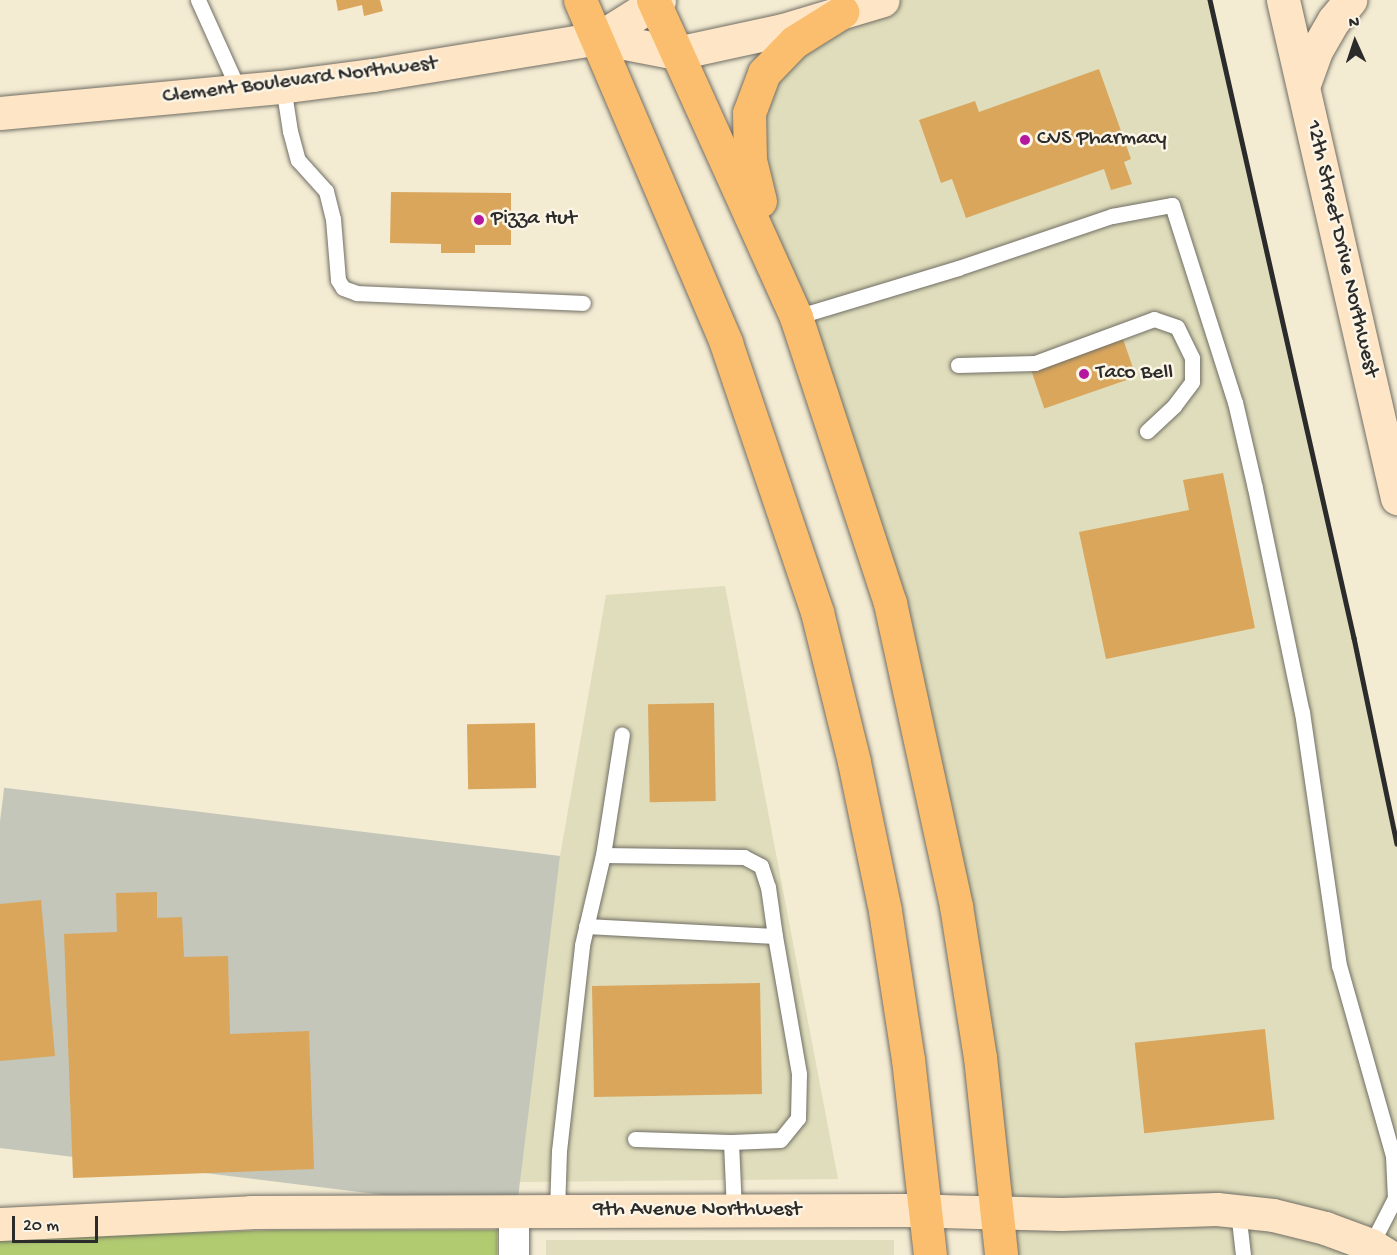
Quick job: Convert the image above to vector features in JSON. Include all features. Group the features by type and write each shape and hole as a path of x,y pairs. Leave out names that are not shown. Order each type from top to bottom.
{"highway":[{"path":"580,0 599,38 726,343 817,612 854,762 885,911 908,1059 927,1211 930,1255"},
{"path":"655,0 796,317 890,603 956,906 980,1057 1001,1255"},
{"path":"779,279 750,160 749,113 764,73 794,42 842,12"}],"street":[{"name":"Clement Boulevard Northwest","path":"599,38 655,0"},
{"name":"Clement Boulevard Northwest","path":"0,113 239,91 374,75 599,38 677,53 783,30 883,0"},
{"name":"12th Street Drive Northwest","path":"1283,0 1397,498"},
{"path":"1304,84 1317,49 1334,20 1350,0"},
{"path":"514,1211 514,1255"},
{"name":"9th Avenue Northwest","path":"0,1224 251,1212 1238,1211 1273,1215 1325,1228 1379,1250"}],"lane":[{"path":"198,0 239,91"},
{"path":"284,86 290,131 298,159 326,191 333,219 338,280 344,288 357,293 583,303"},
{"path":"796,317 958,268 1112,216 1172,205 1235,402 1255,488 1302,712 1340,965 1393,1156 1395,1198 1379,1250"},
{"path":"958,365 1035,363 1154,319 1177,327 1192,358 1192,382 1174,406 1147,431"},
{"path":"557,1211 559,1151 586,926 603,855 622,734"},
{"path":"603,855 744,857 761,866 768,887 799,1074 798,1118 780,1140 731,1142 635,1139"},
{"path":"586,926 775,936"},
{"path":"731,1142 734,1210"},
{"path":"1238,1211 1243,1255"}],"shaded area":[{"path":"883,0 1210,0 1354,638 1397,844 1397,1255 1001,1255 924,752 750,160 764,73"},
{"path":"725,586 838,1179 518,1182 560,856 606,595"},
{"path":"4,788 560,856 516,1211 0,1148 0,822"},
{"path":"546,1240 894,1240 894,1255 546,1255"}],"green space":[{"path":"273,1230 497,1230 497,1255 0,1255 0,1239"}],"building":[{"path":"336,0 380,0 383,11 364,16 362,5 338,11"},
{"name":"CVS Pharmacy","path":"1099,69 1131,159 1124,162 1132,184 1111,190 1104,169 966,218 952,179 941,183 919,120 975,101 979,112"},
{"path":"391,192 511,193 511,245 475,245 475,253 441,253 441,244 390,243"},
{"name":"Taco Bell","path":"1123,339 1136,377 1044,408 1031,371"},
{"path":"1223,473 1255,628 1106,659 1079,532 1189,510 1183,480"},
{"path":"714,703 716,801 650,802 648,704"},
{"path":"535,723 536,788 468,789 467,724"},
{"path":"157,892 157,918 182,917 184,957 228,956 230,1034 309,1031 314,1169 73,1178 64,934 117,932 116,893"},
{"path":"41,900 55,1056 0,1061 0,904"},
{"path":"760,983 762,1094 594,1097 592,986"},
{"path":"1265,1029 1275,1120 1144,1133 1135,1043"}],"railway":[{"path":"1210,0 1354,638 1397,844"}],"place":[{"name":"CVS Pharmacy","path":"1025,140"},
{"name":"Pizza Hut","path":"479,220"},
{"name":"Taco Bell","path":"1084,374"}]}
